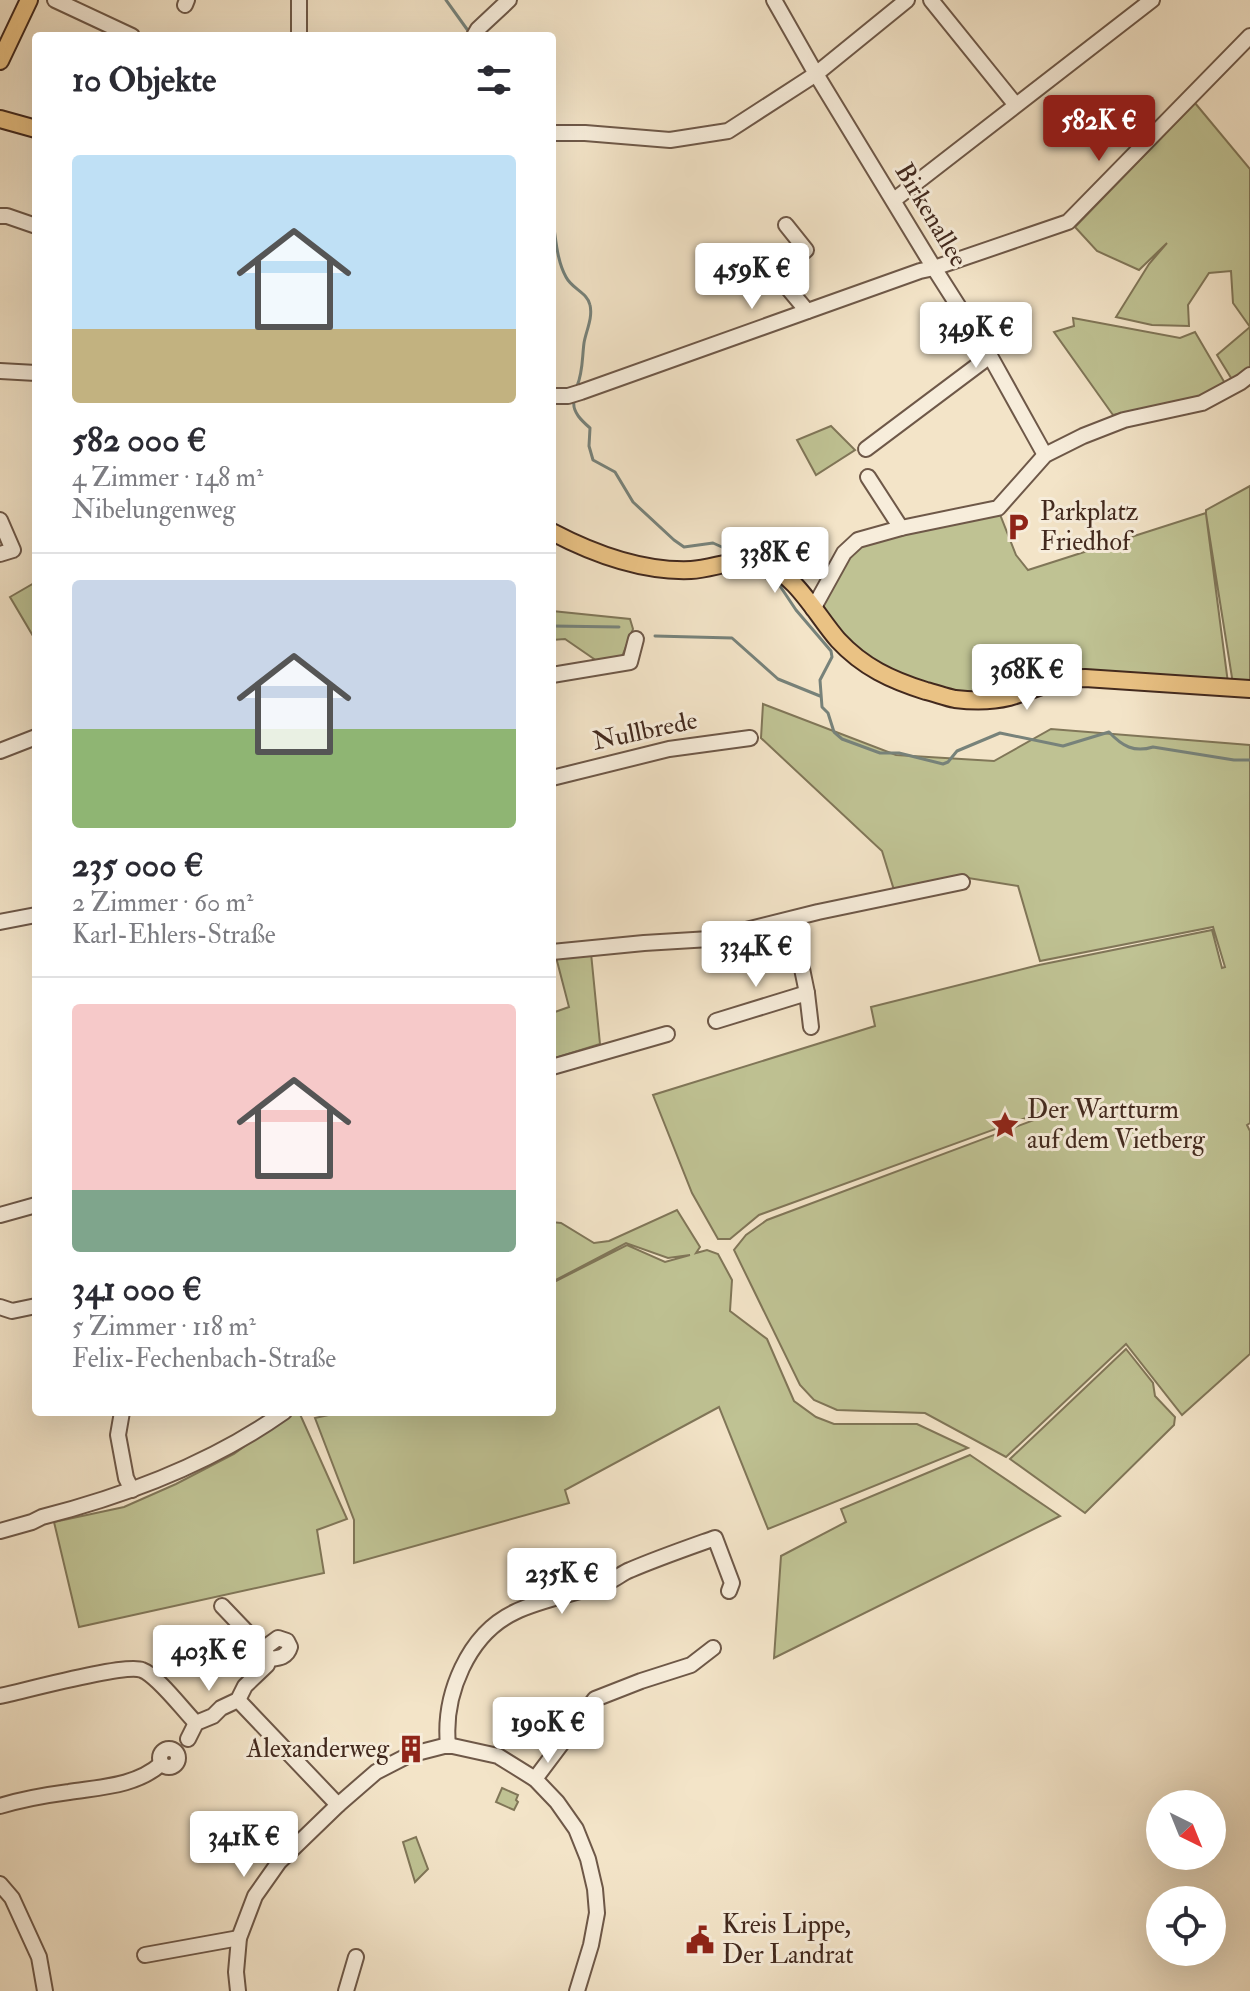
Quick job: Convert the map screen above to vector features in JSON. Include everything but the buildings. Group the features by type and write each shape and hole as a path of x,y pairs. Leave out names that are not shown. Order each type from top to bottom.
{"main road":[{"path":"0,61 5,44 29,0"},
{"path":"0,110 19,123"},
{"path":"0,119 32,128"},
{"path":"556,534 643,566 692,570 758,562 784,575 837,639 866,666 905,684 953,699 1008,697 1064,678 1250,689"}],"street":[{"path":"55,0 123,32"},
{"path":"299,0 299,32"},
{"name":"Birkenallee","path":"774,0 816,74 990,356 1045,455"},
{"path":"556,133 670,140 728,131 816,74 907,0"},
{"path":"931,0 1015,104"},
{"path":"894,200 1152,0"},
{"path":"476,32 503,2"},
{"path":"556,396 574,394 1068,222 1247,45"},
{"path":"0,216 32,225"},
{"path":"786,225 806,250 777,275 807,311"},
{"path":"866,449 990,356"},
{"path":"0,371 32,373"},
{"path":"813,609 844,553 858,540 998,508 1045,455 1124,420 1202,403 1250,375"},
{"path":"868,477 901,528"},
{"path":"0,520 13,550 0,554"},
{"path":"556,674 630,662 636,639"},
{"name":"Nullbrede","path":"556,777 657,751 750,738"},
{"path":"0,751 32,739"},
{"path":"556,952 710,939 818,912 962,882"},
{"path":"0,922 32,916"},
{"path":"792,920 811,1027"},
{"path":"716,1021 807,993"},
{"path":"556,1066 667,1034"},
{"path":"0,1215 32,1206"},
{"path":"0,1307 12,1311 32,1307"},
{"path":"121,1416 118,1435 126,1478 132,1490"},
{"path":"0,1531 132,1490 231,1445 278,1416"},
{"path":"448,1745 446,1732 453,1695 464,1662 481,1636 514,1612 610,1581 715,1538 732,1583 729,1591"},
{"path":"188,1739 196,1723 238,1700 245,1686 267,1665 266,1654 222,1606"},
{"path":"535,1779 595,1699 691,1665 713,1648"},
{"path":"0,1696 110,1671 140,1668 151,1674 196,1723"},
{"path":"238,1700 338,1805"},
{"path":"238,1991 239,1938 255,1896 279,1862 376,1772 409,1755 448,1745 498,1756 535,1779 557,1802 576,1829 588,1859 597,1913 577,1991"},
{"path":"0,1806 29,1798 115,1785 139,1778 161,1764"},
{"path":"0,1884 12,1898 39,1957 45,1991"},
{"path":"145,1955 239,1938"},
{"path":"346,1991 356,1957"}],"green space":[{"path":"1195,103 1250,169 1250,327 1233,303 1231,271 1209,273 1188,305 1189,326 1152,325 1116,317 1149,264 1167,243 1139,270 1097,251 1075,227"},
{"path":"1073,318 1180,338 1195,332 1226,385 1198,399 1113,415 1054,332 1074,326"},
{"path":"1250,327 1250,370 1233,381 1217,355"},
{"path":"831,426 855,450 816,475 797,440"},
{"path":"1250,486 1250,684 1233,684 1206,514 1228,683 1064,675 1006,693 972,696 925,686 853,651 820,608 847,554 861,542 999,512 1016,555 1028,570 1206,513 1206,510"},
{"path":"32,584 32,634 10,597"},
{"path":"556,611 630,619 633,629 621,659 597,661 565,639 556,640"},
{"path":"763,704 896,755 994,761 1051,729 1250,745 1250,1123 1247,1125 1250,1131 1250,1354 1182,1415 1126,1344 1006,1457 925,1413 837,1410 814,1400 800,1385 734,1250 746,1235 767,1220 1066,1108 1064,1105 1042,1112 759,1215 730,1239 718,1239 692,1193 653,1095 875,1026 871,1007 1039,965 1212,930 1222,968 1225,967 1213,927 1040,961 1018,886 962,877 894,890 882,851 761,738"},
{"path":"591,953 600,1044 556,1058 556,1012 569,1007 556,957"},
{"path":"677,1210 700,1247 696,1253 707,1250 718,1254 732,1280 730,1311 767,1339 794,1401 816,1417 834,1424 917,1424 968,1448 768,1529 719,1407 565,1490 569,1503 354,1563 354,1520 315,1418 556,1416 556,1281 627,1245 665,1262 690,1255 668,1258 626,1243 556,1280 556,1222 594,1243 609,1241"},
{"path":"1126,1349 1153,1383 1155,1396 1175,1417 1174,1425 1085,1513 1010,1459"},
{"path":"286,1416 301,1416 347,1519 317,1530 324,1573 79,1627 54,1522 124,1507 234,1454"},
{"path":"970,1455 1060,1516 774,1658 781,1556 846,1522 841,1509"},
{"path":"502,1788 518,1795 514,1810 496,1802"},
{"path":"416,1837 428,1869 415,1882 403,1842"}],"waterway":[{"path":"446,0 469,32"},
{"path":"556,242 563,270 569,281 586,297 591,310 577,386"},
{"path":"574,401 576,413 590,428 589,446 593,460 615,472 633,502 684,547 713,543 735,555"},
{"path":"743,569 780,586 831,651 832,657 820,680 822,707 828,713 834,732 842,739 880,753 899,753 943,764 957,751 1000,733 1063,746 1109,732 1134,749 1153,747 1250,760"},
{"path":"556,626 619,627"},
{"path":"655,636 732,638 778,679 820,696"}],"place":[{"name":"Parkplatz Friedhof","path":"1018,527"},
{"name":"Der Wartturm auf dem Vietberg","path":"1005,1125"},
{"name":"Alexanderweg","path":"411,1749"},
{"name":"Kreis Lippe, Der Landrat","path":"700,1940"}]}
